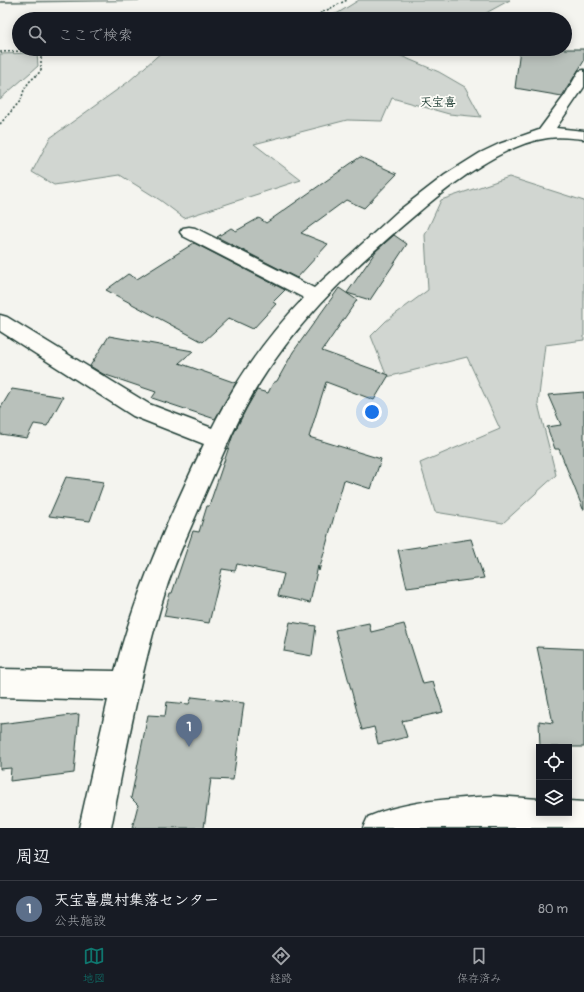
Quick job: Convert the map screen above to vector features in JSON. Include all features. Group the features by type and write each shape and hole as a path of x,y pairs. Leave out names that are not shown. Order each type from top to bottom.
{"street":[{"path":"545,133 572,96 584,74"},
{"path":"95,828 125,686 145,616 165,556 216,439 244,390 279,338 317,297 384,233 426,196 480,160 509,145 545,133 584,135"},
{"path":"189,232 317,297"},
{"path":"0,322 141,410 216,439"},
{"path":"0,683 125,686"},
{"path":"379,828 432,816 494,812 584,818"}],"path":[{"path":"323,12 346,0"},
{"path":"0,52 12,51"},
{"path":"0,124 21,100 24,90 29,82 41,71 41,56"}],"shaded area":[{"path":"359,0 510,0 488,12 340,12"},
{"path":"0,54 12,54 12,56 37,56 38,66 0,99"},
{"path":"157,56 401,56 439,72 465,87 481,117 449,114 392,98 382,121 347,120 254,144 301,180 184,218 160,200 120,175 54,185 32,172 50,138 128,82"},
{"path":"509,177 584,201 584,340 545,345 538,404 556,475 503,523 435,512 420,463 500,429 467,357 387,377 371,336 386,321 428,290 425,235 441,200"}],"building":[{"path":"572,49 584,49 584,61 562,96 515,88 519,56 572,56"},
{"path":"360,157 397,174 364,208 346,200 301,233 328,244 297,278 217,237 231,228 236,231 259,218 266,223"},
{"path":"394,235 407,244 370,300 347,293 376,251"},
{"path":"194,243 285,290 273,302 276,304 253,329 229,318 203,342 106,290 128,274 137,279"},
{"path":"339,288 357,300 322,351 389,375 374,400 326,382 309,437 381,459 371,489 344,480 319,571 318,566 310,603 278,596 284,574 237,564 235,571 222,569 209,623 164,616 170,593 172,593 193,531 199,532 233,435 246,409 257,390 268,393 273,383 277,381 293,352"},
{"path":"109,336 193,351 179,363 236,383 215,419 152,398 156,392 103,374 90,366"},
{"path":"12,389 63,397 47,426 34,424 27,438 0,434 0,409"},
{"path":"584,392 583,509 559,449 555,449 547,427 561,425 548,395"},
{"path":"66,477 104,482 90,521 49,516"},
{"path":"471,539 484,578 407,588 398,550"},
{"path":"290,622 316,626 312,656 284,651"},
{"path":"369,623 371,632 404,624 423,684 433,682 443,712 402,721 407,737 378,744 374,727 362,730 335,630"},
{"path":"537,647 584,649 584,747 572,747 572,744 540,744 539,721 553,723"},
{"path":"192,697 244,703 233,780 211,779 204,828 132,828 138,805 131,798 148,715 165,716 167,702 189,704"},
{"path":"79,714 74,773 10,781 11,768 0,769 0,724"}],"waterway":[{"path":"0,2 139,0"}],"place":[{"name":"天宝喜農村集落センター","path":"189,747"}],"district":[{"name":"天宝喜","path":"438,102"}]}
